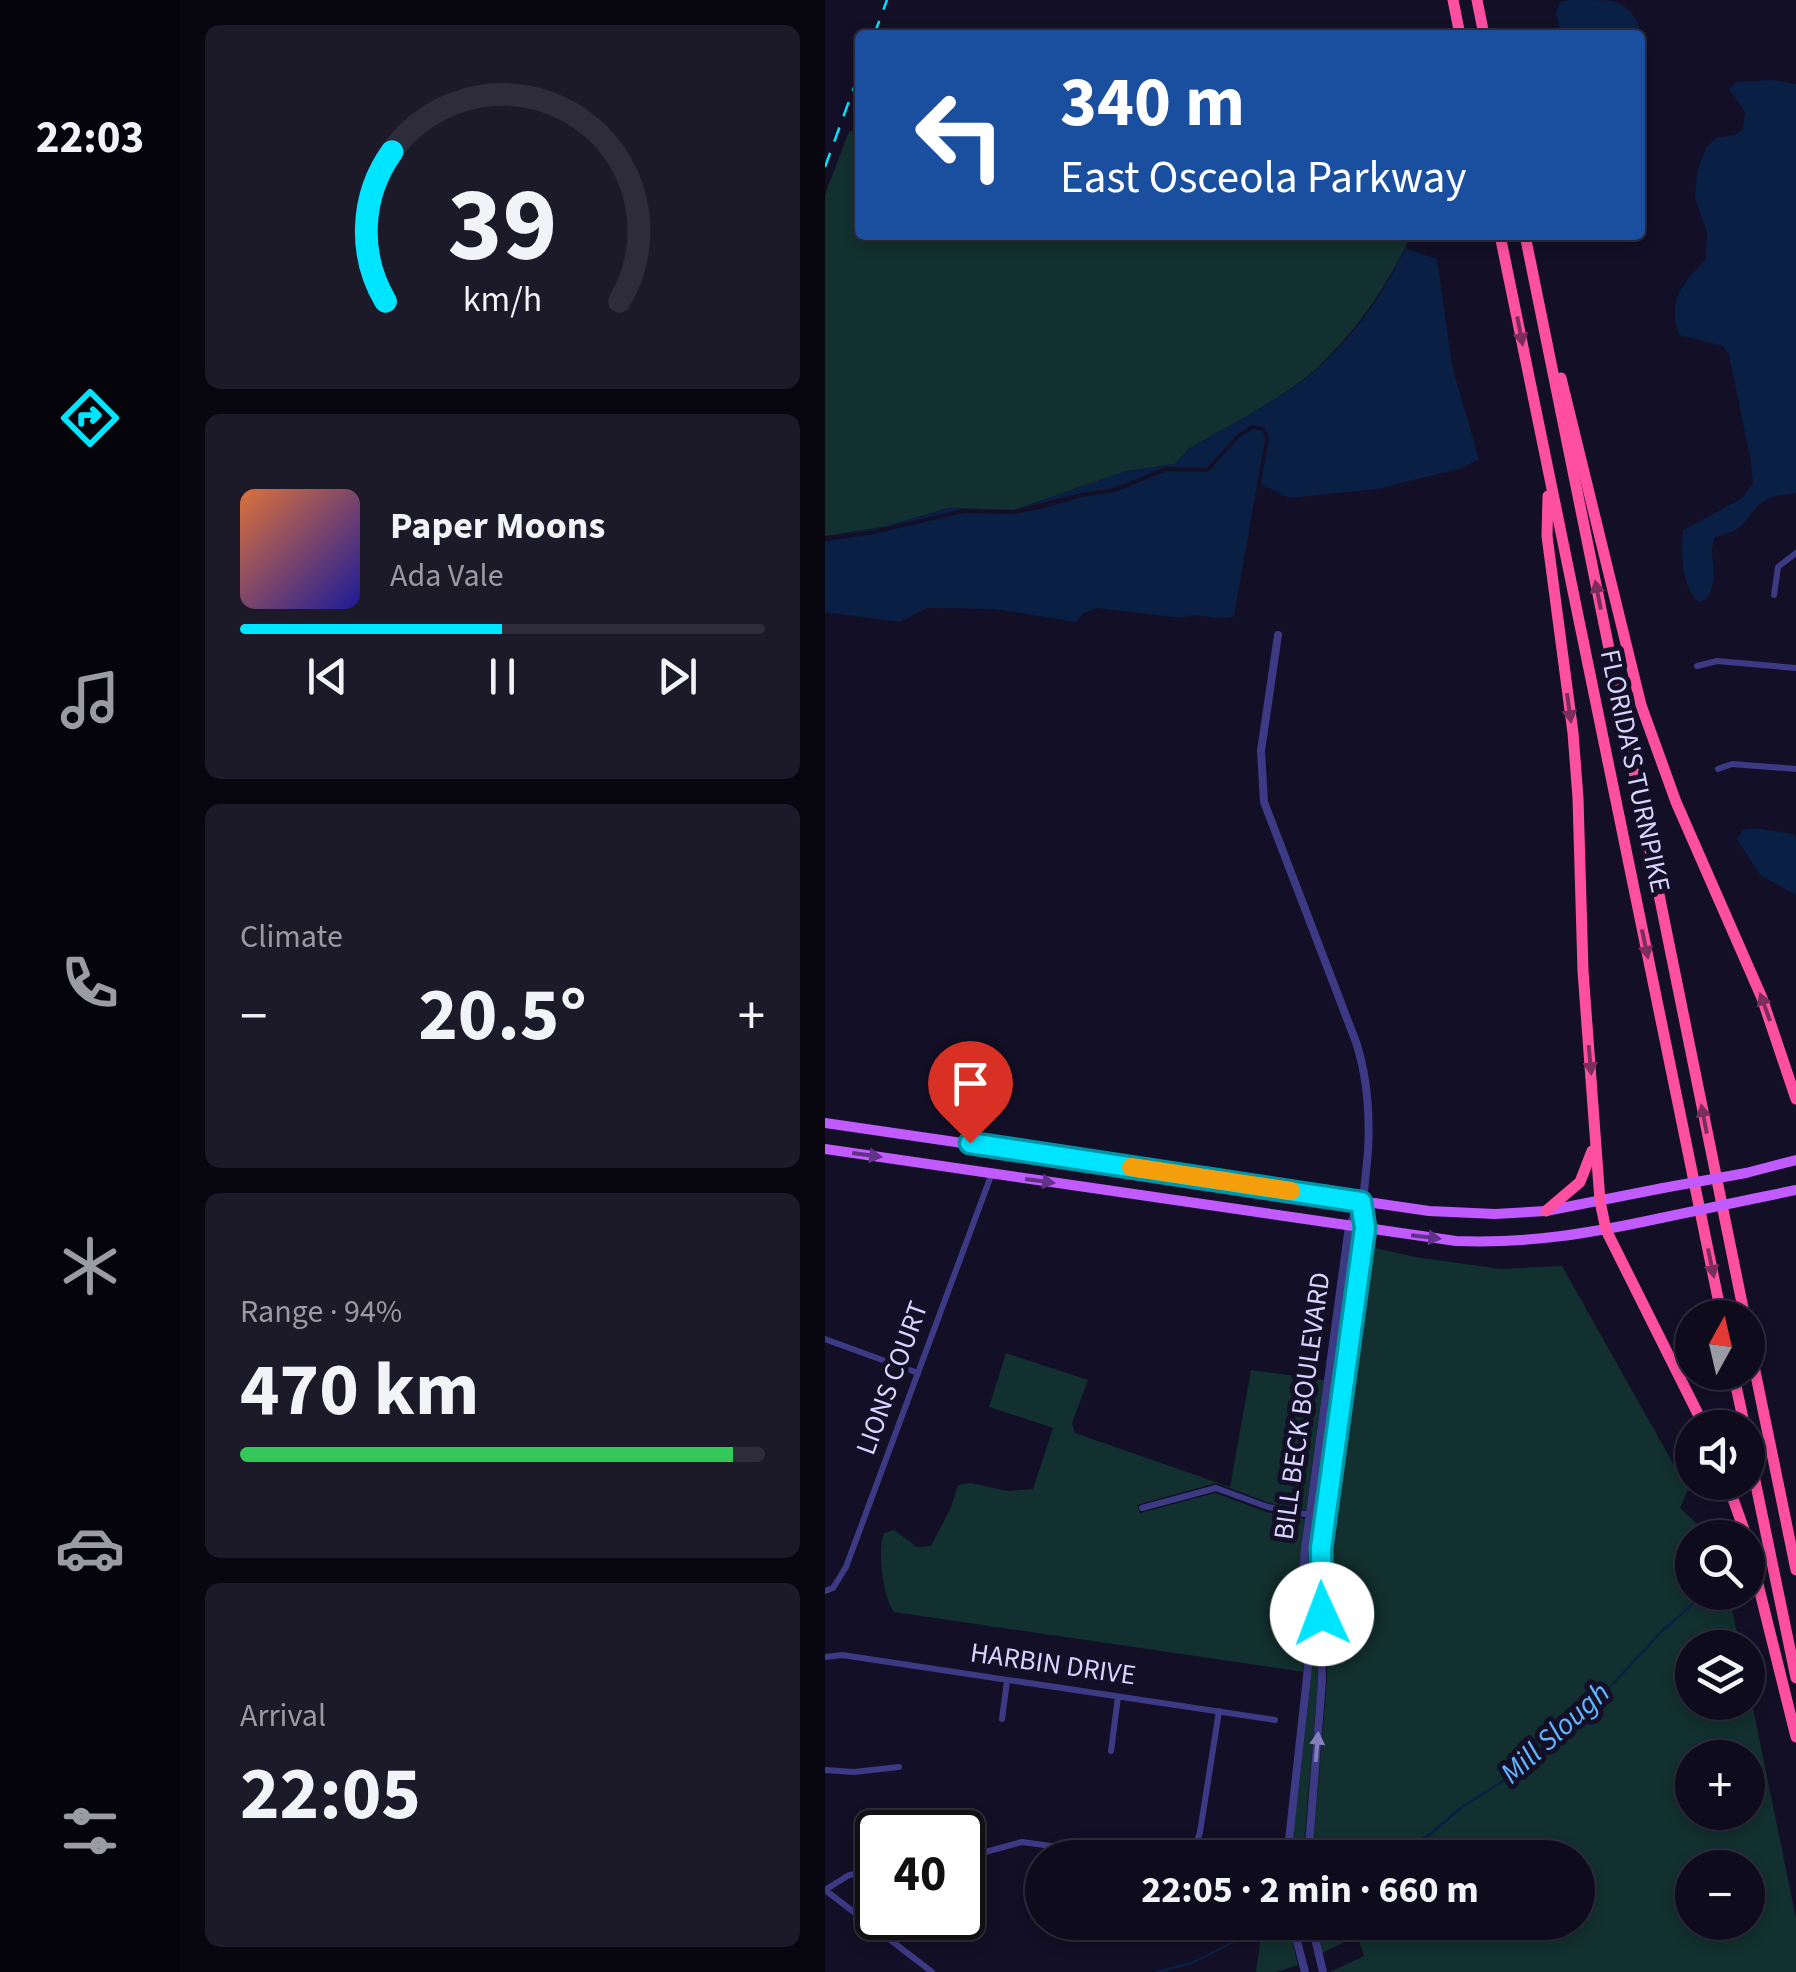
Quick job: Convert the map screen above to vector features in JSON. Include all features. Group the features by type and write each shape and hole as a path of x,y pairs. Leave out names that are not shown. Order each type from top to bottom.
{"highway":[{"path":"1453,0 1459,30"},
{"path":"1477,0 1483,30"},
{"name":"FLORIDA'S TURNPIKE","path":"1501,240 1718,1300"},
{"path":"1526,240 1641,704 1676,802 1763,998 1796,1099"},
{"name":"FLORIDA'S TURNPIKE","path":"1526,240 1741,1300"},
{"path":"1548,472 1547,536 1578,798 1583,970 1600,1201 1607,1230 1696,1410"},
{"path":"1547,1211 1580,1182 1596,1137"},
{"path":"1759,1390 1796,1570"},
{"path":"1759,1500 1796,1678"},
{"path":"1765,1610 1796,1737"}],"main road":[{"path":"825,1124 1361,1202 1495,1214 1547,1211 1796,1160"},
{"path":"825,1149 1349,1226 1488,1242 1547,1240 1607,1230 1796,1190"}],"street":[{"path":"1774,595 1778,567 1796,553"},
{"name":"BILL BECK BOULEVARD","path":"1278,635 1261,751 1263,789 1359,1048 1368,1133 1361,1202 1365,1228 1325,1517 1320,1585 1323,1682 1308,1840"},
{"path":"1697,666 1717,661 1796,668"},
{"path":"1717,769 1733,764 1796,769"},
{"name":"LIONS COURT","path":"825,1591 833,1588 846,1567 991,1174"},
{"name":"BILL BECK BOULEVARD","path":"1287,1840 1308,1668 1303,1576 1310,1515 1349,1226 1361,1202"},
{"path":"825,1339 918,1373"},
{"path":"1142,1508 1216,1488 1268,1507 1325,1517"},
{"name":"HARBIN DRIVE","path":"825,1657 842,1655 1275,1720"},
{"path":"1002,1719 1007,1681"},
{"path":"1111,1751 1118,1697"},
{"path":"1198,1840 1219,1711"},
{"path":"825,1770 854,1772 899,1767"},
{"path":"985,1852 1025,1842"},
{"path":"855,1874 825,1890 932,1972"},
{"path":"1296,1940 1305,1972"},
{"path":"1315,1940 1323,1972"}],"green space":[{"path":"849,131 855,132 855,240 1408,240 1371,306 1318,367 1273,400 1187,450 1175,464 1127,471 1014,510 949,508 883,527 825,536 825,195"},
{"path":"1367,1246 1501,1269 1562,1266 1675,1467 1675,1500 1684,1500 1680,1508 1693,1520 1675,1520 1675,1610 1732,1610 1736,1630 1675,1630 1675,1720 1755,1720 1759,1740 1675,1740 1675,1830 1765,1830 1765,1767 1796,1918 1796,1972 1330,1972 1364,1956 1359,1940 1595,1940 1595,1840 1314,1840 1327,1681 1325,1549"},
{"path":"1006,1353 1088,1380 1072,1423 1075,1433 1230,1487 1251,1370 1324,1380 1306,1510 1269,1503 1216,1483 1137,1505 1140,1513 1215,1493 1267,1512 1305,1519 1299,1576 1304,1672 894,1612 882,1574 884,1533 894,1530 917,1547 931,1546 958,1485 970,1483 1008,1491 1033,1489 1053,1428 989,1407"},
{"path":"1313,1520 1320,1521 1316,1585 1318,1681 1304,1840 1293,1840 1312,1669 1307,1576"},
{"path":"1261,1940 1292,1940 1298,1965 1277,1972 1256,1972"},
{"path":"1319,1940 1348,1940 1322,1953"}],"water":[{"path":"1613,1 1629,11 1641,30 1560,30 1556,13 1560,2"},
{"path":"1773,80 1796,84 1796,493 1762,502 1737,529 1715,537 1711,590 1707,599 1699,602 1685,578 1683,530 1741,499 1753,484 1729,355 1723,346 1679,335 1676,302 1684,285 1706,259 1707,232 1695,198 1697,172 1706,148 1716,138 1735,135 1743,129 1745,112 1729,89 1737,82"},
{"path":"1405,248 1437,259 1452,366 1479,459 1462,468 1377,489 1289,498 1261,484 1269,439 1265,428 1252,425 1238,434 1207,468 1166,467 1114,488 1014,510 1127,471 1175,464 1187,450 1288,391 1323,363 1371,308"},
{"path":"1253,429 1263,431 1265,440 1234,616 1182,618 1097,608 1083,613 1076,622 995,609 927,608 900,622 825,612 825,541 964,513 1036,510 1115,492 1167,471 1208,472 1240,437"},
{"path":"949,508 1014,510 964,509 869,531 825,537 883,527"},
{"path":"1755,828 1796,838 1796,895 1760,875 1737,839 1743,830"}],"waterway":[{"name":"Mill Slough","path":"1421,1840 1462,1807 1517,1772 1588,1711 1686,1610"},
{"name":"Mill Slough","path":"1157,1972 1192,1963 1237,1940"}],"railway":[{"path":"876,30 887,0"},
{"path":"825,167 855,85"}],"slow traffic":[{"path":"1131,1167 1291,1191"}],"route":[{"path":"970,1143 1361,1202 1365,1228 1321,1548 1322,1614"}]}
